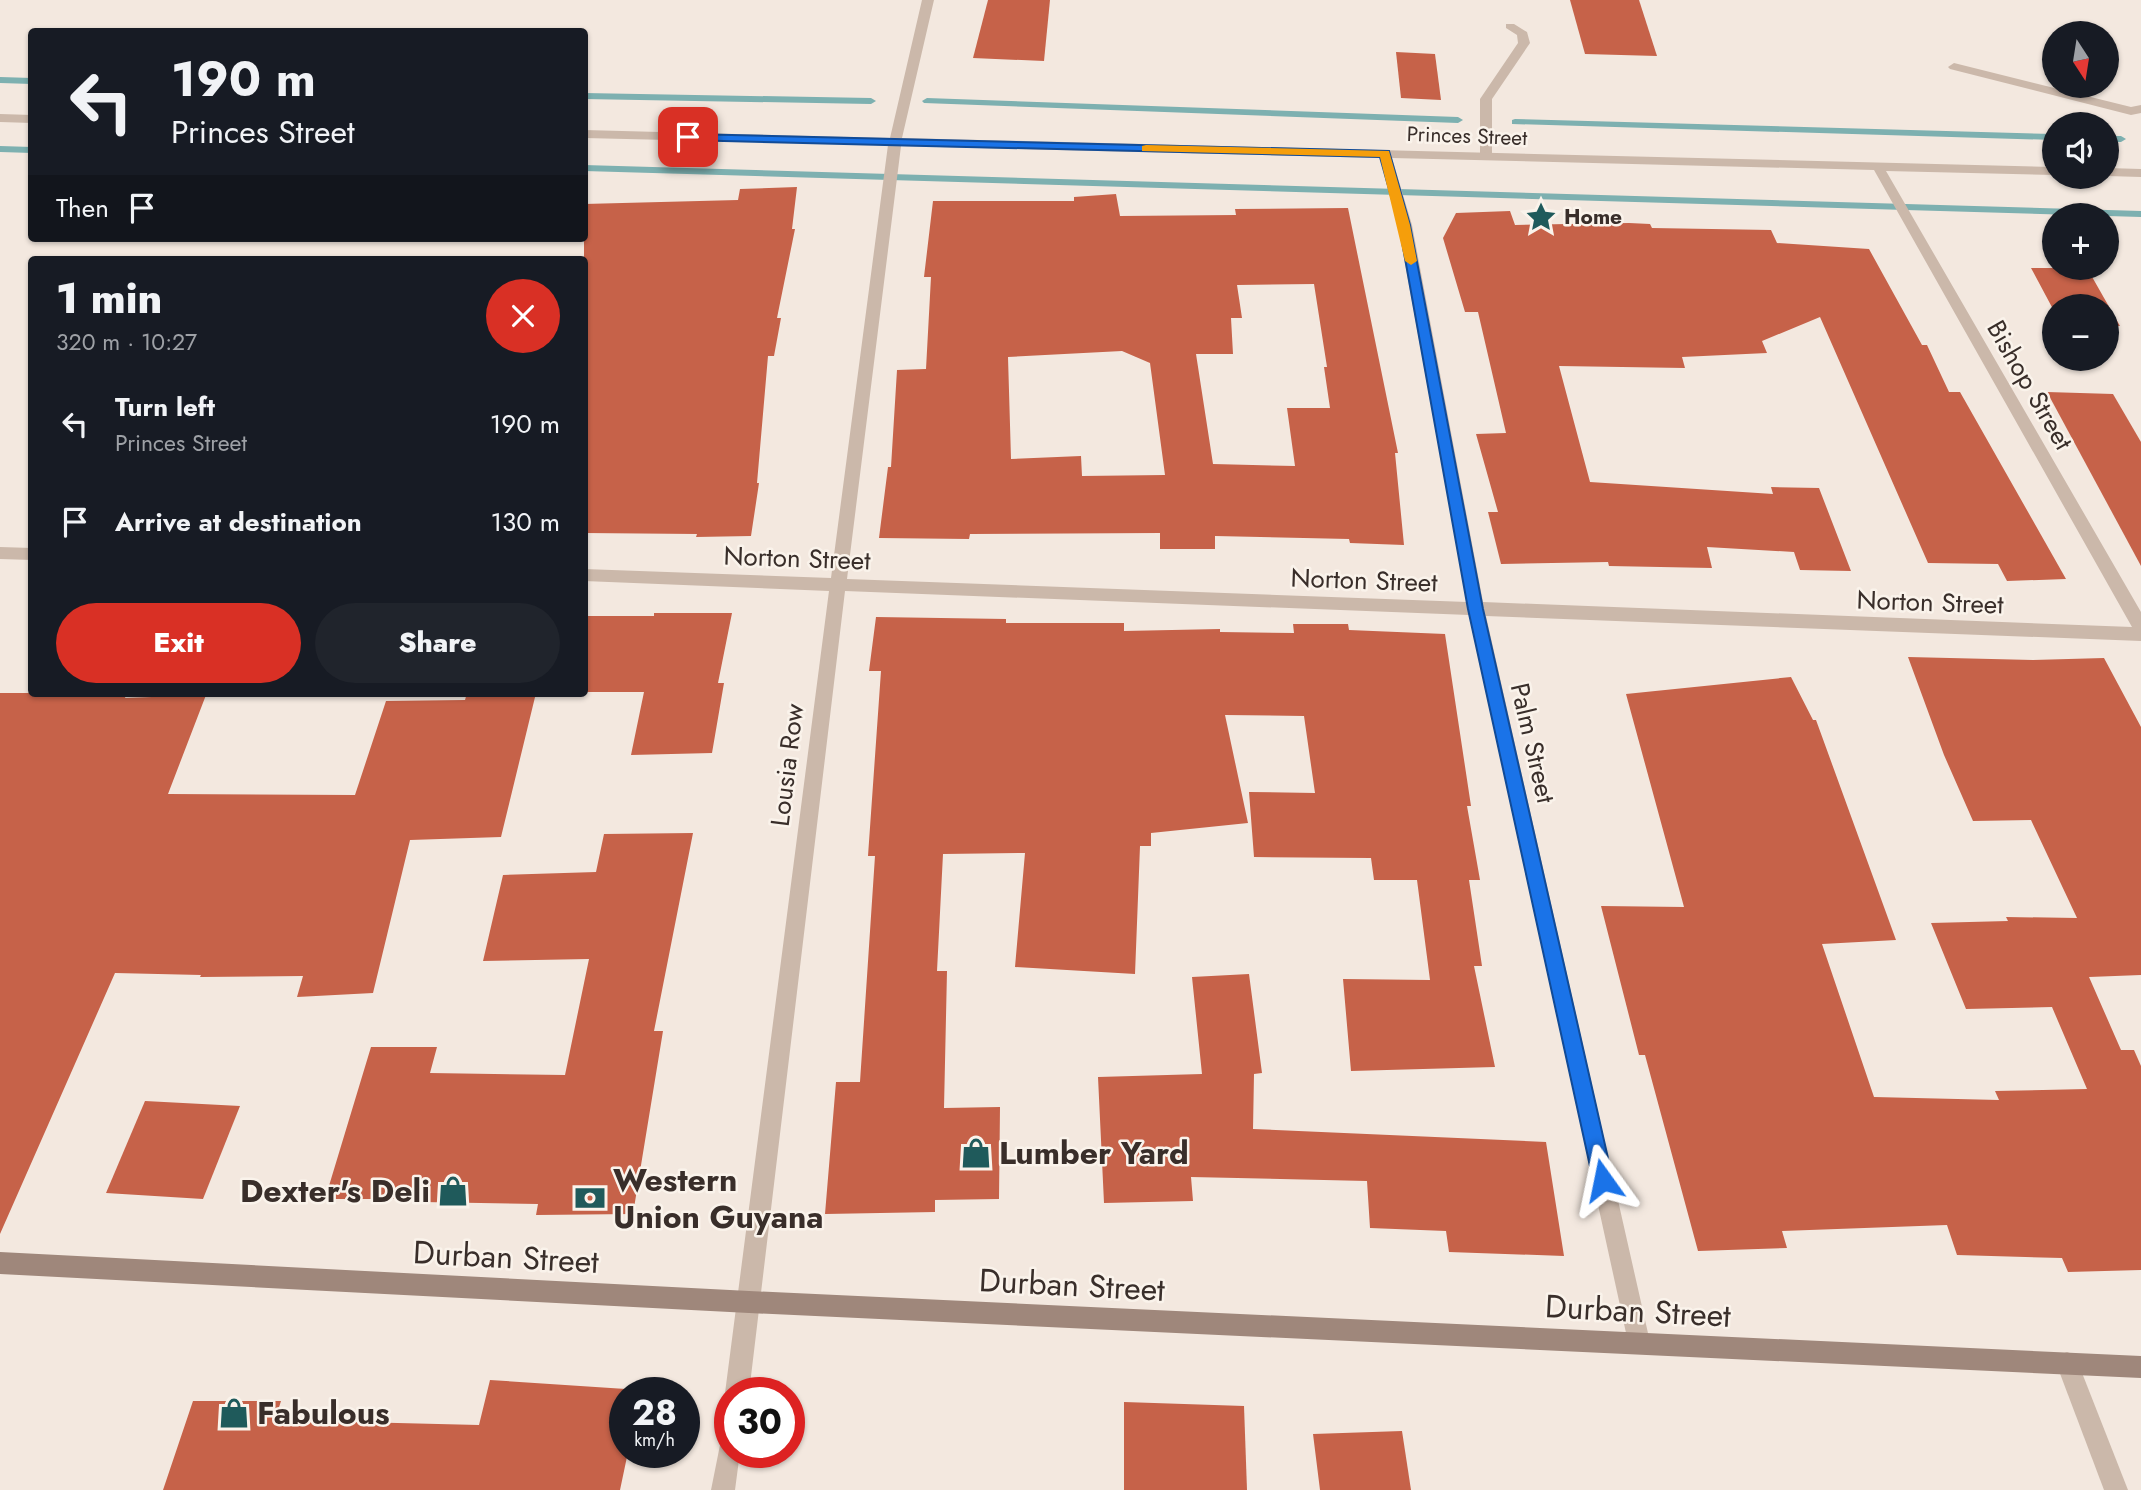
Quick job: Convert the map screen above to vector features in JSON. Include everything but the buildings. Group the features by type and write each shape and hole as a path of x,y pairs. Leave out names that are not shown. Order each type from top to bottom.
{"street":[{"name":"Lousia Row","path":"739,1377 887,194 895,143 928,0"},
{"path":"1486,156 1486,99 1524,43 1523,34 1510,26"},
{"path":"1954,68 2136,110 2141,126"},
{"path":"0,118 28,119"},
{"name":"Princes Street","path":"588,134 2042,171"},
{"name":"Palm Street","path":"1385,153 1405,225 1476,609 1639,1342"},
{"name":"Bishop Street","path":"1878,167 2141,627"},
{"path":"2119,172 2141,173"},
{"path":"0,553 28,554"},
{"name":"Norton Street","path":"588,575 2141,634"},
{"name":"Durban Street","path":"0,1263 749,1302 2141,1367"},
{"path":"2067,1363 2116,1490"},
{"path":"723,1490 726,1468"}],"waterway":[{"path":"0,80 28,81"},
{"path":"588,96 871,101"},
{"path":"927,101 1458,120"},
{"path":"1515,122 2042,137"},
{"path":"0,149 28,150"},
{"path":"588,168 2141,214"}],"slow traffic":[{"path":"1146,149 1385,153 1405,225 1411,261"}],"place":[{"name":"Home","path":"1541,217"},
{"name":"Lumber Yard","path":"976,1153"},
{"name":"Dexter's Deli","path":"453,1191"},
{"name":"Western Union Guyana","path":"590,1198"},
{"name":"Fabulous","path":"234,1413"}],"route":[{"path":"688,137 1385,153 1405,225 1476,609 1603,1180"}]}
